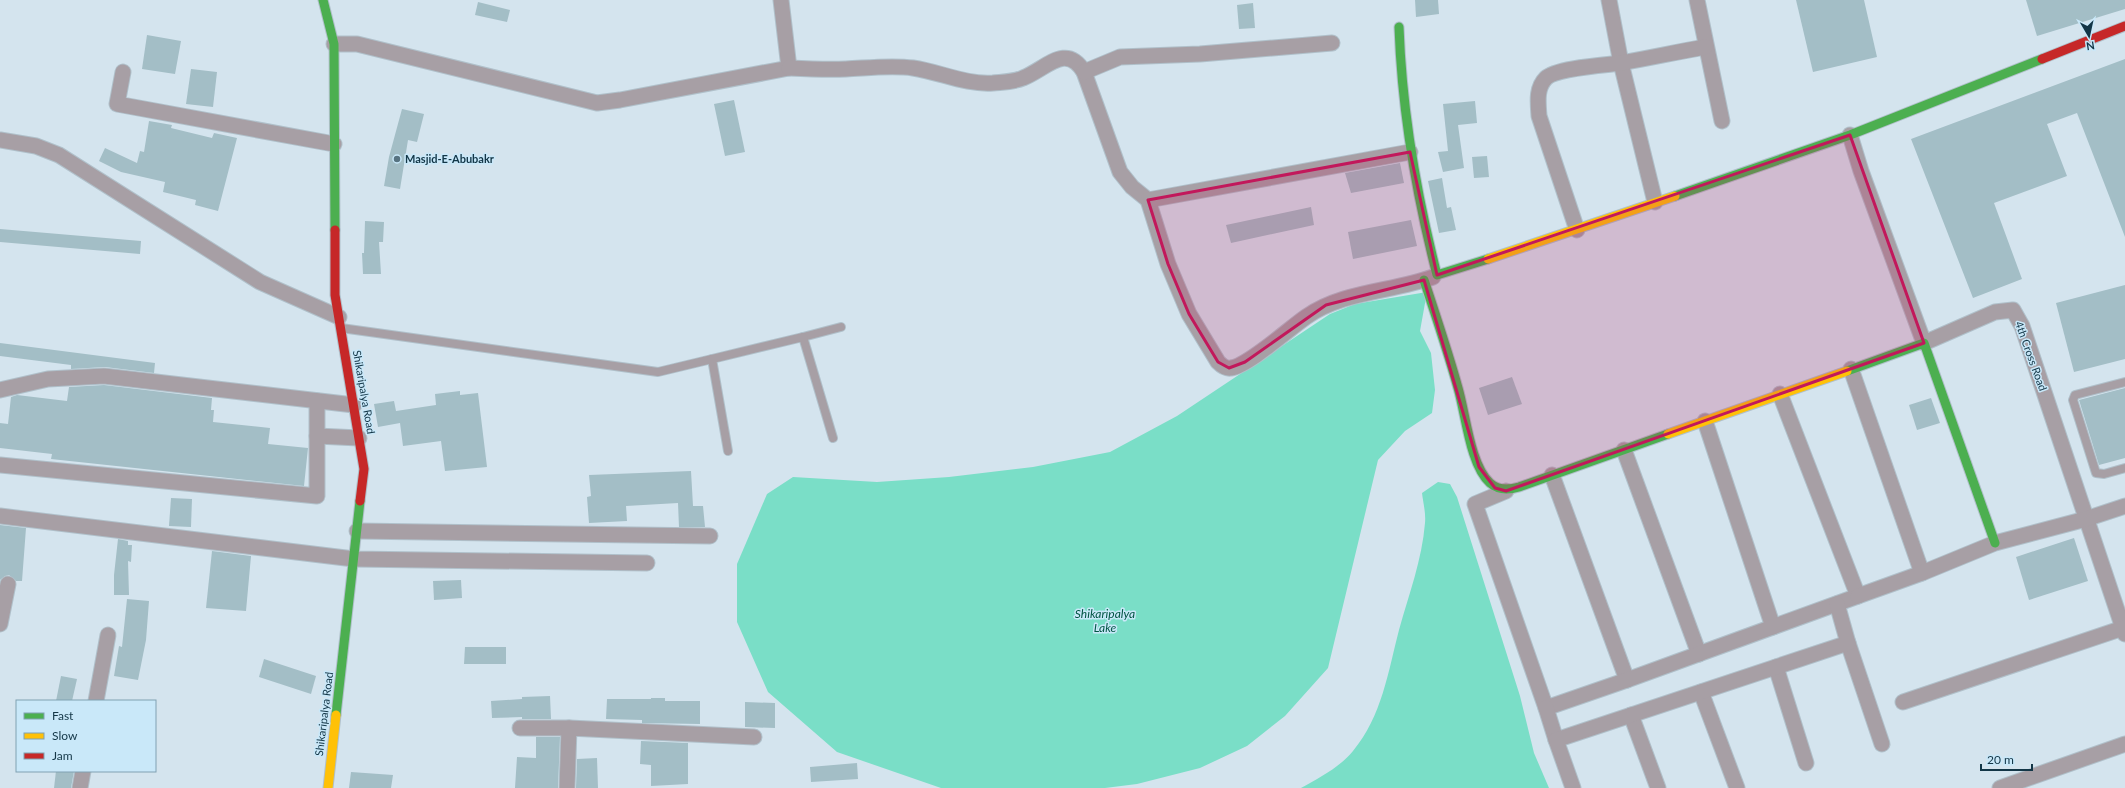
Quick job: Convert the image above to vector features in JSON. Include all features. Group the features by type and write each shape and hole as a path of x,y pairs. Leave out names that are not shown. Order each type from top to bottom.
{"street":[{"name":"Shikaripalya Road","path":"323,0 334,44 335,295 364,469 328,788"},
{"path":"780,0 789,68"},
{"path":"1609,0 1621,63 1655,202"},
{"path":"1697,0 1722,121"},
{"path":"334,44 357,44 597,102 620,100 789,68 913,68 966,81 991,83 1021,79 1058,59 1071,58 1076,61 1084,72 1120,172 1132,187 1148,200 1168,264 1189,314 1218,362 1229,368 1245,362 1308,316 1326,305 1431,278 1577,230 1850,135 2125,26"},
{"path":"1399,27 1403,100 1431,278 1479,467 1486,479 1495,488 1506,491"},
{"path":"1084,72 1120,57 1200,54 1332,43"},
{"path":"1577,230 1539,116 1537,99 1540,85 1547,76 1561,72 1621,63 1706,47"},
{"path":"123,72 117,104 334,144"},
{"path":"1850,135 1861,171 1995,543"},
{"path":"0,140 36,146 59,155 260,282 340,323"},
{"path":"1148,200 1410,152"},
{"name":"4th Cross Road","path":"1924,343 1995,312 2014,310 2022,326 2124,631"},
{"path":"1573,788 1475,504 1506,491 1924,343"},
{"path":"1851,369 1922,573"},
{"path":"0,390 48,379 104,376 354,405"},
{"path":"1780,394 1858,596"},
{"path":"0,465 317,496 317,401"},
{"path":"1705,421 1773,627"},
{"path":"317,436 359,438"},
{"path":"1624,450 1699,654"},
{"path":"1552,475 1626,680"},
{"path":"1546,708 1922,573 1995,543 2086,519 2125,506"},
{"path":"0,516 354,559 647,563"},
{"path":"357,531 710,536"},
{"path":"0,624 8,584"},
{"path":"1837,604 1848,643 1882,744"},
{"path":"1903,702 2124,631"},
{"path":"96,700 108,635"},
{"path":"1556,740 1848,643"},
{"path":"1776,667 1806,763"},
{"path":"1700,692 1737,788"},
{"path":"1631,715 1658,788"},
{"path":"520,728 569,728 754,737"},
{"path":"567,788 569,728"},
{"path":"2000,788 2125,744"},
{"path":"80,788 83,772"}],"lane":[{"path":"340,323 658,372 840,327"},
{"path":"803,337 833,438"},
{"path":"712,359 728,451"},
{"path":"2125,382 2075,395 2073,400 2096,473 2104,474 2125,468"}],"highlighted area":[{"path":"1850,135 1924,343 1506,491 1495,488 1479,467 1424,280 1326,305 1245,362 1229,368 1218,362 1189,314 1168,264 1148,200 1410,152 1437,275"}],"water":[{"name":"Shikaripalya Lake","path":"1427,292 1420,331 1431,353 1435,390 1432,413 1405,431 1378,460 1328,668 1285,716 1247,746 1200,768 1137,784 1105,788 941,788 837,752 768,692 737,622 737,564 767,494 793,477 877,482 949,477 1033,467 1110,452 1177,416 1330,314 1355,304"},
{"path":"1438,482 1450,484 1457,497 1520,696 1534,753 1549,788 1301,788 1329,772 1348,757 1363,737 1371,723 1383,693 1421,550 1425,519 1422,493"}],"building":[{"path":"1415,0 1438,0 1439,14 1416,17"},
{"path":"1796,0 1864,0 1877,57 1813,72"},
{"path":"2026,0 2125,0 2125,9 2037,36"},
{"path":"478,2 510,10 507,22 475,15"},
{"path":"1253,3 1255,28 1239,29 1237,5"},
{"path":"147,35 181,41 175,74 142,69"},
{"path":"2125,59 2125,237 2077,113 2047,124 2067,176 1994,203 2022,279 1973,298 1911,139"},
{"path":"191,69 217,72 213,107 186,104"},
{"path":"734,100 745,152 725,156 714,104"},
{"path":"1475,101 1477,123 1458,125 1464,168 1443,172 1438,152 1448,151 1443,104"},
{"path":"402,109 424,114 417,142 408,140 400,189 384,186 389,157"},
{"path":"149,121 172,125 171,128 212,138 214,133 237,138 218,211 195,205 196,200 163,192 165,182 121,172 99,161 105,148 137,163 140,151 144,152"},
{"path":"1487,156 1489,177 1474,178 1472,157"},
{"path":"1400,163 1404,183 1351,193 1345,173"},
{"path":"1442,178 1447,208 1451,207 1456,230 1439,233 1428,181"},
{"path":"1311,207 1314,225 1231,243 1226,225"},
{"path":"1411,220 1417,246 1353,259 1348,232"},
{"path":"365,221 384,222 383,242 379,242 381,274 363,274 362,253 364,253"},
{"path":"0,229 141,241 140,254 0,242"},
{"path":"2125,285 2125,359 2074,372 2056,303"},
{"path":"0,343 155,363 154,373 105,367 71,369 71,365 0,356"},
{"path":"1512,377 1522,404 1488,415 1479,388"},
{"path":"104,385 212,398 211,410 214,410 213,422 270,428 268,444 308,448 304,486 51,459 52,454 0,448 0,423 8,424 11,397 17,395 67,401 69,387"},
{"path":"2125,388 2125,458 2099,465 2079,400"},
{"path":"460,391 460,395 478,393 487,467 445,471 441,441 403,446 400,423 378,427 374,404 394,401 396,411 436,405 435,394"},
{"path":"1931,398 1940,423 1917,430 1909,405"},
{"path":"691,471 693,506 703,506 705,527 679,527 678,503 626,506 627,521 589,523 587,497 591,496 589,475"},
{"path":"171,498 192,499 191,527 169,526"},
{"path":"0,525 26,528 22,581 16,581 9,575 0,580"},
{"path":"2074,538 2088,581 2029,600 2016,557"},
{"path":"118,539 128,541 128,545 132,545 131,562 128,561 129,595 114,595 114,575"},
{"path":"212,551 251,556 246,611 206,608"},
{"path":"461,580 462,598 434,600 433,581"},
{"path":"127,599 149,601 146,640 138,680 114,676 119,646 122,647"},
{"path":"465,647 506,647 506,664 464,664"},
{"path":"264,659 316,676 311,694 259,677"},
{"path":"61,676 77,679 72,700 56,700"},
{"path":"550,696 551,719 522,719 522,717 492,718 491,701 522,699 522,697"},
{"path":"665,698 665,701 700,701 700,724 642,723 642,720 606,719 607,699"},
{"path":"745,702 775,703 775,728 745,727"},
{"path":"536,737 560,737 558,788 515,788 517,757 536,758"},
{"path":"641,741 688,743 688,784 651,786 651,765 640,764"},
{"path":"597,758 598,788 576,788 577,759"},
{"path":"857,763 858,779 811,782 810,767"},
{"path":"56,772 74,772 71,788 54,788"},
{"path":"351,772 393,775 391,788 349,788"}],"traffic: fast":[{"path":"323,0 334,44 335,230"},
{"path":"1399,27 1403,90 1411,152 1429,244 1437,275 1488,259"},
{"path":"1675,196 1850,135 2042,59"},
{"path":"1424,280 1454,374 1473,452 1483,475 1493,486 1504,489 1519,487 1668,434"},
{"path":"1847,371 1924,343 1995,543"},
{"path":"336,715 360,501"}],"traffic: slow":[{"path":"1488,259 1675,196"},
{"path":"1668,434 1847,371"},
{"path":"328,788 336,715"}],"traffic: jam":[{"path":"2042,59 2125,26"},
{"path":"335,230 335,295 364,469 360,501"}],"place":[{"name":"Masjid-E-Abubakr","path":"397,159"}]}
